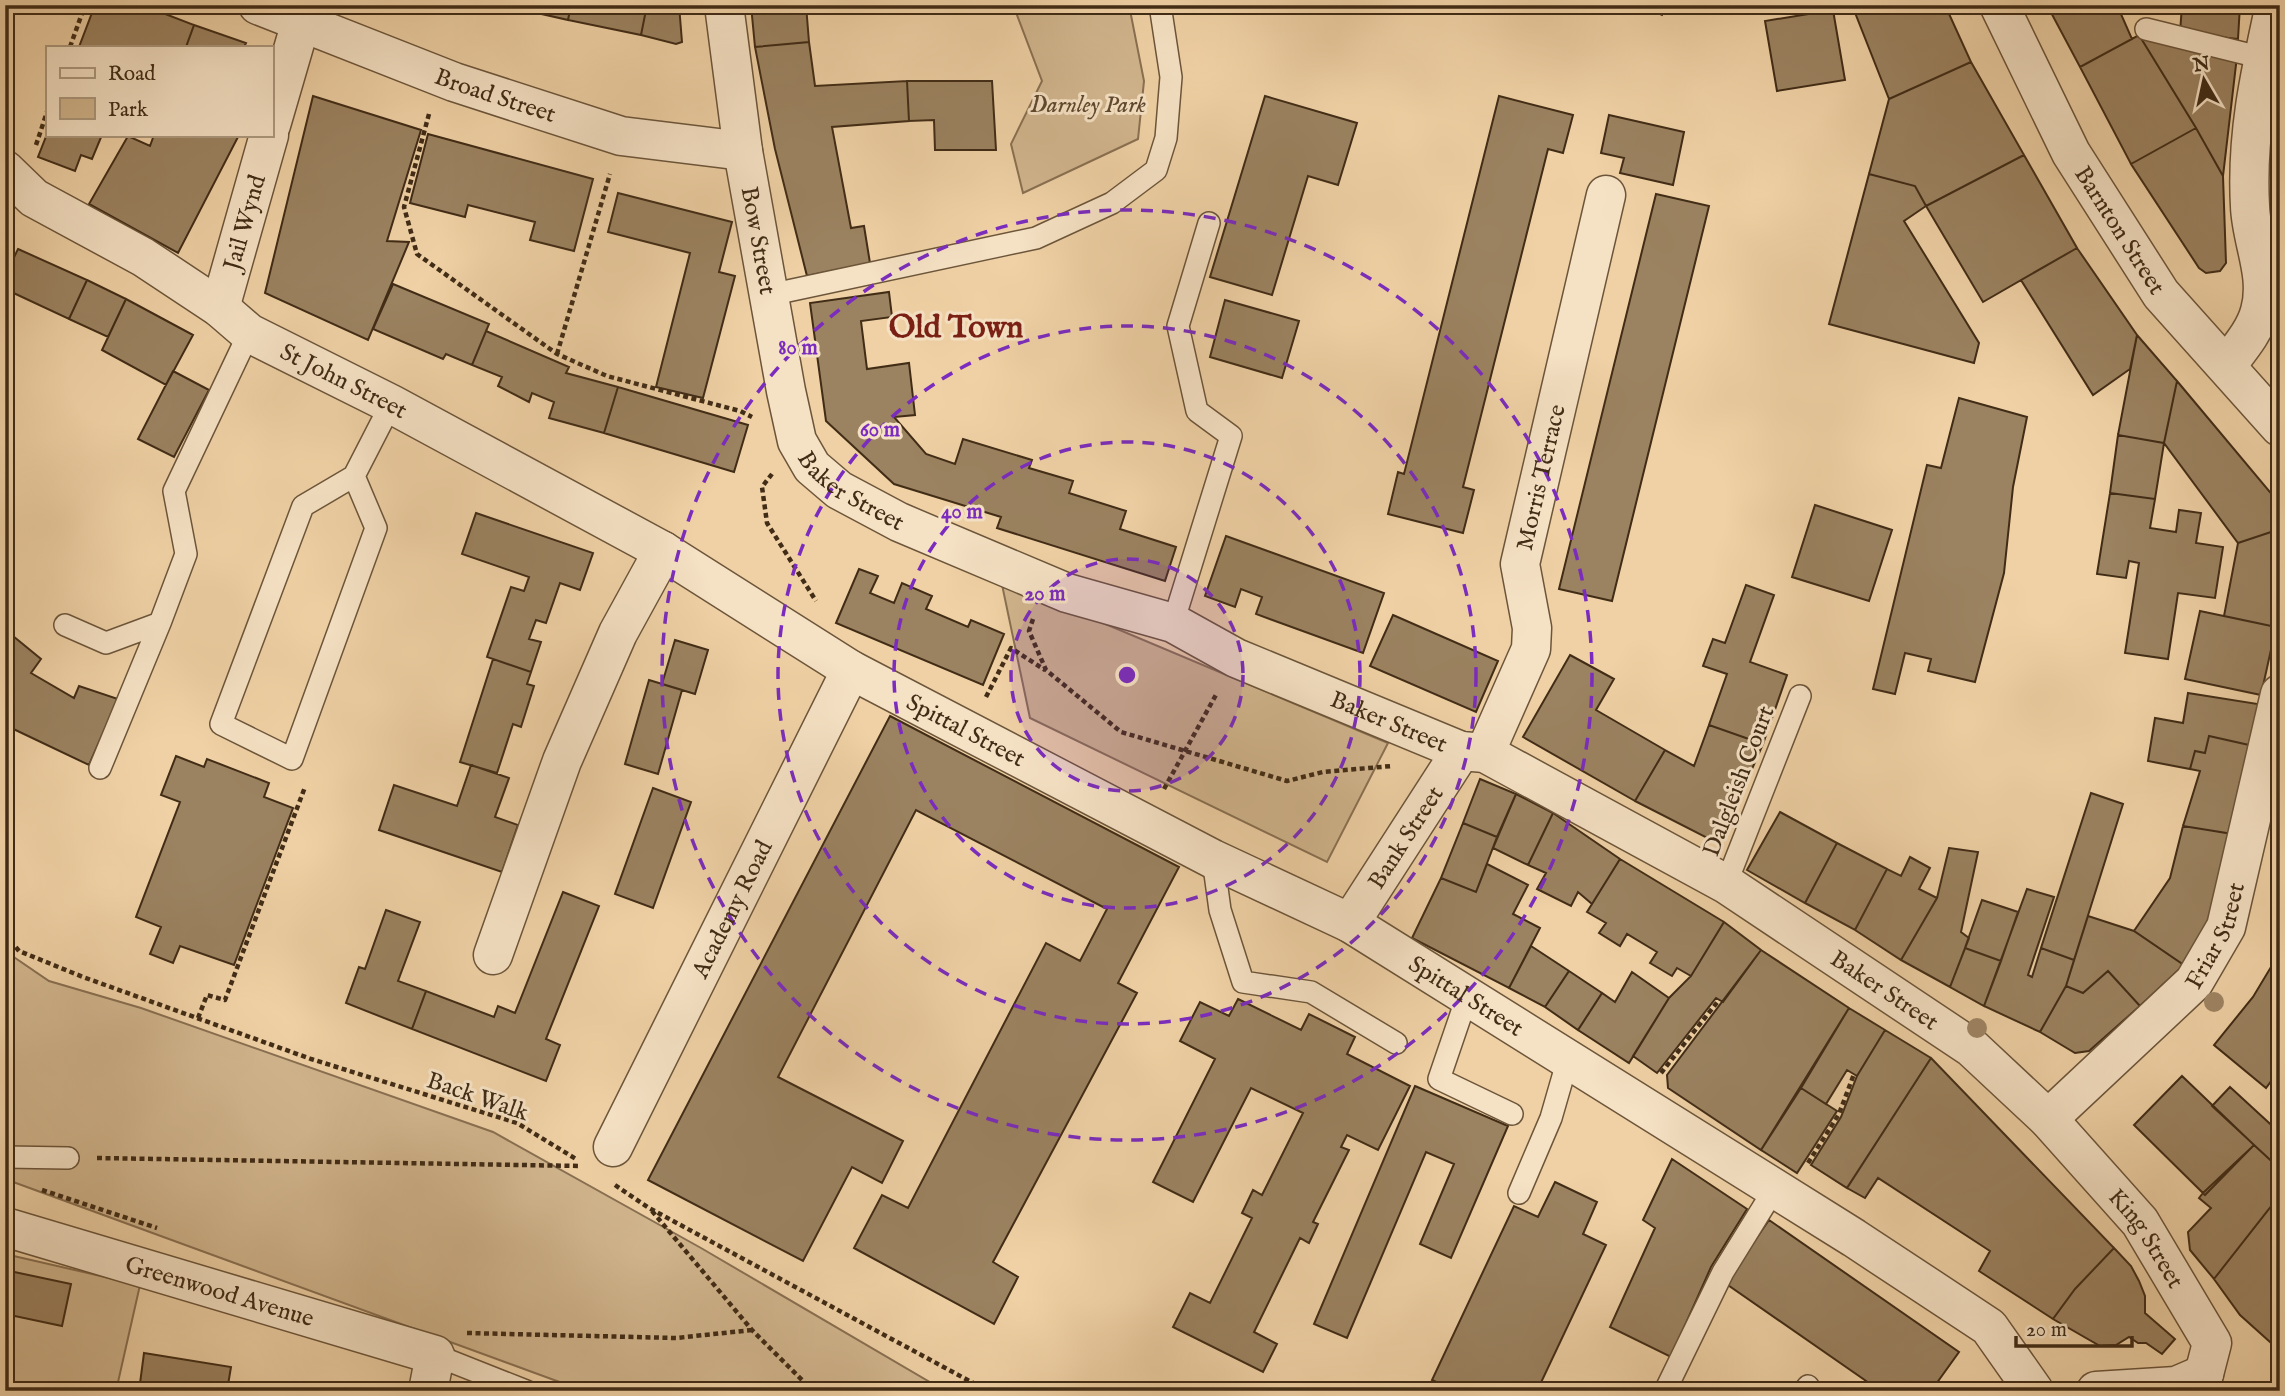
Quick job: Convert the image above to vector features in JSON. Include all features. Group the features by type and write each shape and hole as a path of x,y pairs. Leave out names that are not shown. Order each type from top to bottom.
{"street":[{"name":"Broad Street","path":"258,5 439,76 621,136 743,151"},
{"name":"Bow Street","path":"724,5 743,151 772,313"},
{"name":"Barnton Street","path":"1999,5 2078,165 2161,294 2280,427"},
{"path":"2227,365 2247,338 2260,311 2264,281 2249,207 2252,108 2275,5"},
{"path":"273,118 301,22"},
{"name":"Jail Wynd","path":"220,308 269,136"},
{"name":"St John Street","path":"5,170 34,198 143,257 220,308 249,333 391,404 663,551 851,670"},
{"name":"Morris Terrace","path":"1473,752 1531,649 1532,628 1520,564 1606,195"},
{"name":"Baker Street","path":"772,313 797,441 812,467 839,490 899,522 1045,584 1173,623 1236,658 1473,752 1726,884 1972,1048 2048,1119"},
{"path":"493,954 562,761 618,633 663,551"},
{"name":"Spittal Street","path":"851,670 1213,859 1350,923 1775,1188 1989,1327 2034,1391"},
{"name":"Academy Road","path":"600,1156 851,670"},
{"name":"Friar Street","path":"2048,1119 2194,982 2226,927 2280,694"},
{"name":"Bank Street","path":"1350,923 1473,752"},
{"name":"King Street","path":"2048,1119 2140,1222 2212,1343 2216,1382 2096,1391"},
{"name":"Greenwood Avenue","path":"5,1227 441,1360"}],"lane":[{"path":"772,313 1036,237 1112,203 1156,170 1166,138 1171,77 1160,5"},
{"path":"2147,29 2263,58"},
{"path":"1173,623 1231,436 1197,411 1178,327 1209,223"},
{"path":"100,768 186,554 174,491 249,333"},
{"path":"354,476 376,528 292,760 221,724 303,506 354,476 391,404"},
{"path":"65,625 106,643 160,624"},
{"name":"Dalgleish Court","path":"1726,884 1800,696"},
{"path":"1213,859 1220,910 1243,982 1311,992 1396,1043"},
{"path":"1467,997 1439,1079 1512,1114"},
{"path":"1519,1193 1551,1118 1568,1059"},
{"path":"5,1157 68,1158"},
{"path":"1665,1391 1723,1272 1775,1188"},
{"path":"441,1360 526,1391"}],"path":[{"path":"70,46 85,5"},
{"path":"439,76 404,206 417,254 557,354 607,376 740,411 797,441 762,487 767,523 804,577 822,612"},
{"path":"557,354 621,136"},
{"path":"1045,584 1029,631 1046,670"},
{"path":"970,732 1011,648 1046,670 1121,732 1287,781 1323,772 1366,768"},
{"path":"1185,753 1236,658"},
{"path":"198,1018 207,995 225,1000 313,767 292,760"},
{"name":"Back Walk","path":"5,934 19,951 198,1018 311,1059 517,1123 600,1156 649,1208 988,1391"},
{"path":"1660,1076 1719,1000"},
{"path":"1808,1162 1839,1114 1854,1074"},
{"path":"68,1158 600,1156"},
{"path":"649,1208 752,1330 813,1391"},
{"path":"441,1360 752,1330"}],"green space":[{"name":"Darnley Park","path":"1017,5 1129,5 1144,81 1138,139 1023,193 1011,144 1042,81 1017,15"},
{"path":"1001,580 1388,743 1327,862 1030,718"},
{"path":"5,951 49,981 141,1008 493,1132 701,1248 945,1391 584,1391 5,1179"},
{"path":"5,1254 140,1285 116,1391 5,1391"}],"building":[{"path":"95,5 142,5 194,25 186,46 79,46"},
{"path":"502,5 571,5 568,20"},
{"path":"571,5 647,5 641,35 568,20"},
{"path":"647,5 679,5 682,42 676,44 641,35"},
{"path":"751,5 806,5 809,42 755,47"},
{"path":"1641,5 1667,5 1662,15"},
{"path":"1852,5 1945,5 1971,62 1889,99"},
{"path":"2047,5 2117,5 2132,39 2080,67"},
{"path":"2182,5 2240,5 2238,39 2180,33"},
{"path":"1833,10 1845,80 1777,91 1765,21"},
{"path":"194,25 246,43 244,46 186,46"},
{"path":"2139,35 2196,128 2131,164 2080,67"},
{"path":"2139,35 2237,56 2223,176 2196,128"},
{"path":"809,42 815,86 907,81 909,121 832,127 851,228 864,226 870,263 807,276 775,149 755,47"},
{"path":"1971,62 2024,155 1926,206 1915,186 1869,174 1889,99"},
{"path":"907,81 992,81 996,150 935,150 934,120 909,121"},
{"path":"313,96 421,130 387,241 409,242 368,340 265,293"},
{"path":"1265,96 1357,123 1338,185 1308,176 1272,295 1210,277"},
{"path":"1499,96 1573,115 1563,153 1548,149 1463,487 1474,490 1463,533 1388,514 1398,472 1404,474"},
{"path":"1609,115 1684,132 1673,185 1620,173 1624,158 1601,153"},
{"path":"2196,128 2223,176 2226,263 2220,271 2206,273 2199,268 2131,164"},
{"path":"428,134 593,179 574,251 530,240 535,222 468,205 465,217 410,203"},
{"path":"46,136 102,136 92,159 81,155 75,171 38,157"},
{"path":"128,136 150,146 154,136 238,136 178,253 89,204"},
{"path":"2024,155 2077,248 1983,302 1926,206"},
{"path":"1869,174 1915,186 1926,206 1904,221 1979,343 1974,363 1829,324"},
{"path":"618,193 732,222 719,272 735,276 703,398 656,387 690,253 608,232"},
{"path":"1656,194 1709,206 1612,601 1559,589"},
{"path":"2077,248 2137,335 2130,369 2093,395 2021,280"},
{"path":"18,249 87,280 69,319 5,289 5,276"},
{"path":"87,280 126,299 108,337 69,319"},
{"path":"393,284 489,324 472,365 446,354 443,359 373,329"},
{"path":"889,292 892,317 861,321 867,369 909,363 915,415 894,417 926,454 955,464 963,439 1032,460 1029,468 1073,481 1069,493 1126,511 1120,529 1176,547 1165,581 997,528 1001,517 894,484 826,421 810,303"},
{"path":"126,299 193,335 166,385 102,350"},
{"path":"1225,300 1299,321 1282,378 1210,357"},
{"path":"486,331 569,367 566,373 618,387 604,433 549,418 554,402 532,393 529,402 498,386 502,377 472,365"},
{"path":"2137,335 2177,381 2164,443 2118,435"},
{"path":"173,371 209,390 174,457 138,439"},
{"path":"2177,381 2280,504 2280,529 2238,543 2164,443"},
{"path":"618,387 748,425 734,472 604,433"},
{"path":"1959,398 2027,417 2013,487 2004,573 1975,682 1928,671 1931,659 1905,653 1895,694 1873,689 1927,465 1941,468"},
{"path":"2118,435 2164,443 2155,499 2110,493"},
{"path":"2110,493 2155,499 2150,528 2176,532 2179,510 2201,513 2196,543 2223,547 2215,598 2178,593 2168,659 2125,653 2139,563 2129,561 2126,578 2097,574"},
{"path":"1815,505 1892,530 1869,601 1792,577"},
{"path":"476,513 593,553 580,590 560,583 546,623 536,620 529,639 541,642 531,672 487,657 511,587 524,591 529,577 462,554"},
{"path":"2280,529 2280,608 2276,627 2224,616 2238,543"},
{"path":"1226,536 1384,593 1363,653 1256,614 1262,597 1241,589 1235,607 1205,596"},
{"path":"859,569 878,576 870,593 894,603 902,583 932,596 926,609 968,627 971,620 1004,634 983,685 836,623"},
{"path":"1746,585 1774,595 1750,662 1787,675 1763,744 1709,725 1727,674 1703,666 1713,639 1725,643"},
{"path":"2200,611 2276,627 2261,695 2185,679"},
{"path":"1393,615 1498,661 1476,712 1370,666"},
{"path":"13,636 41,659 31,673 74,698 79,686 118,699 89,765 5,725 5,646"},
{"path":"675,640 708,650 695,694 662,684"},
{"path":"1570,655 1614,679 1596,710 1665,750 1635,801 1523,737"},
{"path":"493,659 531,672 527,684 534,686 521,727 513,724 497,773 460,762"},
{"path":"649,680 682,690 658,774 625,764"},
{"path":"2188,693 2264,705 2258,747 2209,736 2205,753 2195,751 2190,769 2148,761 2155,718 2183,723"},
{"path":"890,716 1179,867 1118,983 1137,993 993,1262 1018,1277 994,1324 854,1248 882,1195 908,1208 1046,943 1080,961 1107,909 916,810 778,1077 903,1141 882,1183 852,1167 803,1261 648,1180"},
{"path":"1709,725 1763,744 1719,844 1635,801 1665,750 1694,766"},
{"path":"2209,736 2258,747 2239,835 2183,826 2200,771 2190,769 2195,751 2205,753"},
{"path":"176,756 204,767 207,759 269,783 264,797 293,808 234,965 180,946 173,963 150,954 161,927 136,917 180,802 161,795"},
{"path":"471,765 509,778 495,817 518,825 502,872 379,830 394,785 457,806"},
{"path":"1480,779 1516,794 1497,837 1463,823"},
{"path":"653,788 691,802 653,908 615,894"},
{"path":"2091,793 2123,804 2074,960 2041,948"},
{"path":"1516,794 1553,813 1528,865 1493,848"},
{"path":"1780,812 1837,843 1805,903 1747,870"},
{"path":"1553,813 1620,859 1592,904 1578,892 1571,906 1537,889 1546,873 1528,865"},
{"path":"1463,823 1497,837 1476,892 1441,878"},
{"path":"2183,826 2239,835 2219,907 2184,965 2134,931 2170,878"},
{"path":"1837,843 1887,869 1855,930 1805,903"},
{"path":"1949,848 1978,852 1961,932 1969,938 1950,987 1901,960 1937,898"},
{"path":"1910,857 1930,868 1919,889 1937,898 1901,960 1855,930 1887,869 1901,876"},
{"path":"1620,859 1724,922 1691,976 1677,968 1672,976 1650,963 1657,952 1627,934 1620,946 1599,933 1606,923 1587,912"},
{"path":"1487,864 1528,885 1513,914 1540,928 1509,988 1412,938 1441,878 1476,892"},
{"path":"2027,889 2054,897 2028,975 2032,977 2041,948 2074,960 2066,986 2040,1032 1984,1006"},
{"path":"563,892 599,906 546,1039 560,1045 546,1081 412,1029 426,991 494,1017 498,1006 515,1013"},
{"path":"1982,900 2018,912 2001,961 1965,948"},
{"path":"386,910 420,922 398,981 426,991 412,1029 346,1003 359,967 365,969"},
{"path":"2088,916 2134,931 2184,965 2140,1006 2108,971 2083,993 2066,986"},
{"path":"1724,922 1761,950 1723,1002 1716,998 1657,1073 1633,1056 1669,998 1691,976"},
{"path":"1531,946 1569,971 1545,1007 1509,988"},
{"path":"1965,948 2001,961 1984,1006 1950,987"},
{"path":"1761,950 1849,1008 1761,1150 1668,1088 1667,1075"},
{"path":"2280,952 2280,1069 2266,1088 2214,1045 2253,997"},
{"path":"1569,971 1602,993 1578,1030 1545,1007"},
{"path":"2108,971 2140,1006 2089,1051 2075,1053 2040,1032 2066,986 2083,993"},
{"path":"1632,972 1669,998 1629,1063 1578,1030 1602,993 1615,1002"},
{"path":"1238,999 1301,1030 1309,1014 1355,1037 1347,1054 1410,1086 1378,1150 1347,1135 1341,1147 1349,1150 1313,1222 1318,1224 1309,1243 1300,1238 1254,1332 1277,1344 1263,1372 1173,1327 1190,1293 1210,1303 1252,1218 1242,1213 1253,1190 1262,1195 1303,1113 1251,1088 1193,1202 1153,1182 1215,1059 1180,1041 1200,1002 1229,1016"},
{"path":"1849,1008 1885,1030 1857,1076 1847,1070 1826,1104 1801,1088"},
{"path":"1885,1030 1931,1058 1847,1188 1811,1165 1841,1117 1857,1076"},
{"path":"1931,1058 2114,1248 2075,1289 2053,1319 1979,1271 1990,1251 1878,1178 1865,1198 1847,1188"},
{"path":"2182,1076 2254,1145 2205,1195 2134,1125"},
{"path":"1415,1086 1508,1126 1451,1258 1420,1244 1454,1164 1426,1152 1347,1338 1314,1324"},
{"path":"2230,1087 2280,1133 2280,1169 2212,1106"},
{"path":"1801,1088 1837,1111 1797,1173 1761,1150"},
{"path":"2254,1145 2280,1169 2280,1195 2214,1279 2190,1250 2188,1232 2211,1208 2199,1198"},
{"path":"1672,1159 1747,1209 1711,1267 1671,1357 1610,1327 1655,1228 1643,1220"},
{"path":"1555,1182 1597,1202 1583,1234 1606,1245 1537,1391 1455,1391 1432,1380 1514,1206 1538,1217"},
{"path":"2280,1195 2280,1351 2240,1315 2214,1279"},
{"path":"1769,1220 1959,1352 1931,1391 1864,1391 1869,1383 1725,1283"},
{"path":"2114,1248 2131,1266 2139,1281 2145,1296 2145,1313 2175,1339 2162,1354 2146,1343 2138,1343 2129,1337 2116,1345 2100,1346 2053,1319 2075,1289"},
{"path":"5,1270 71,1284 62,1326 5,1314"},
{"path":"144,1353 231,1367 227,1391 139,1391"},
{"path":"312,1384 347,1391 311,1391"}],"district":[{"name":"Old Town","path":"956,326"}]}
